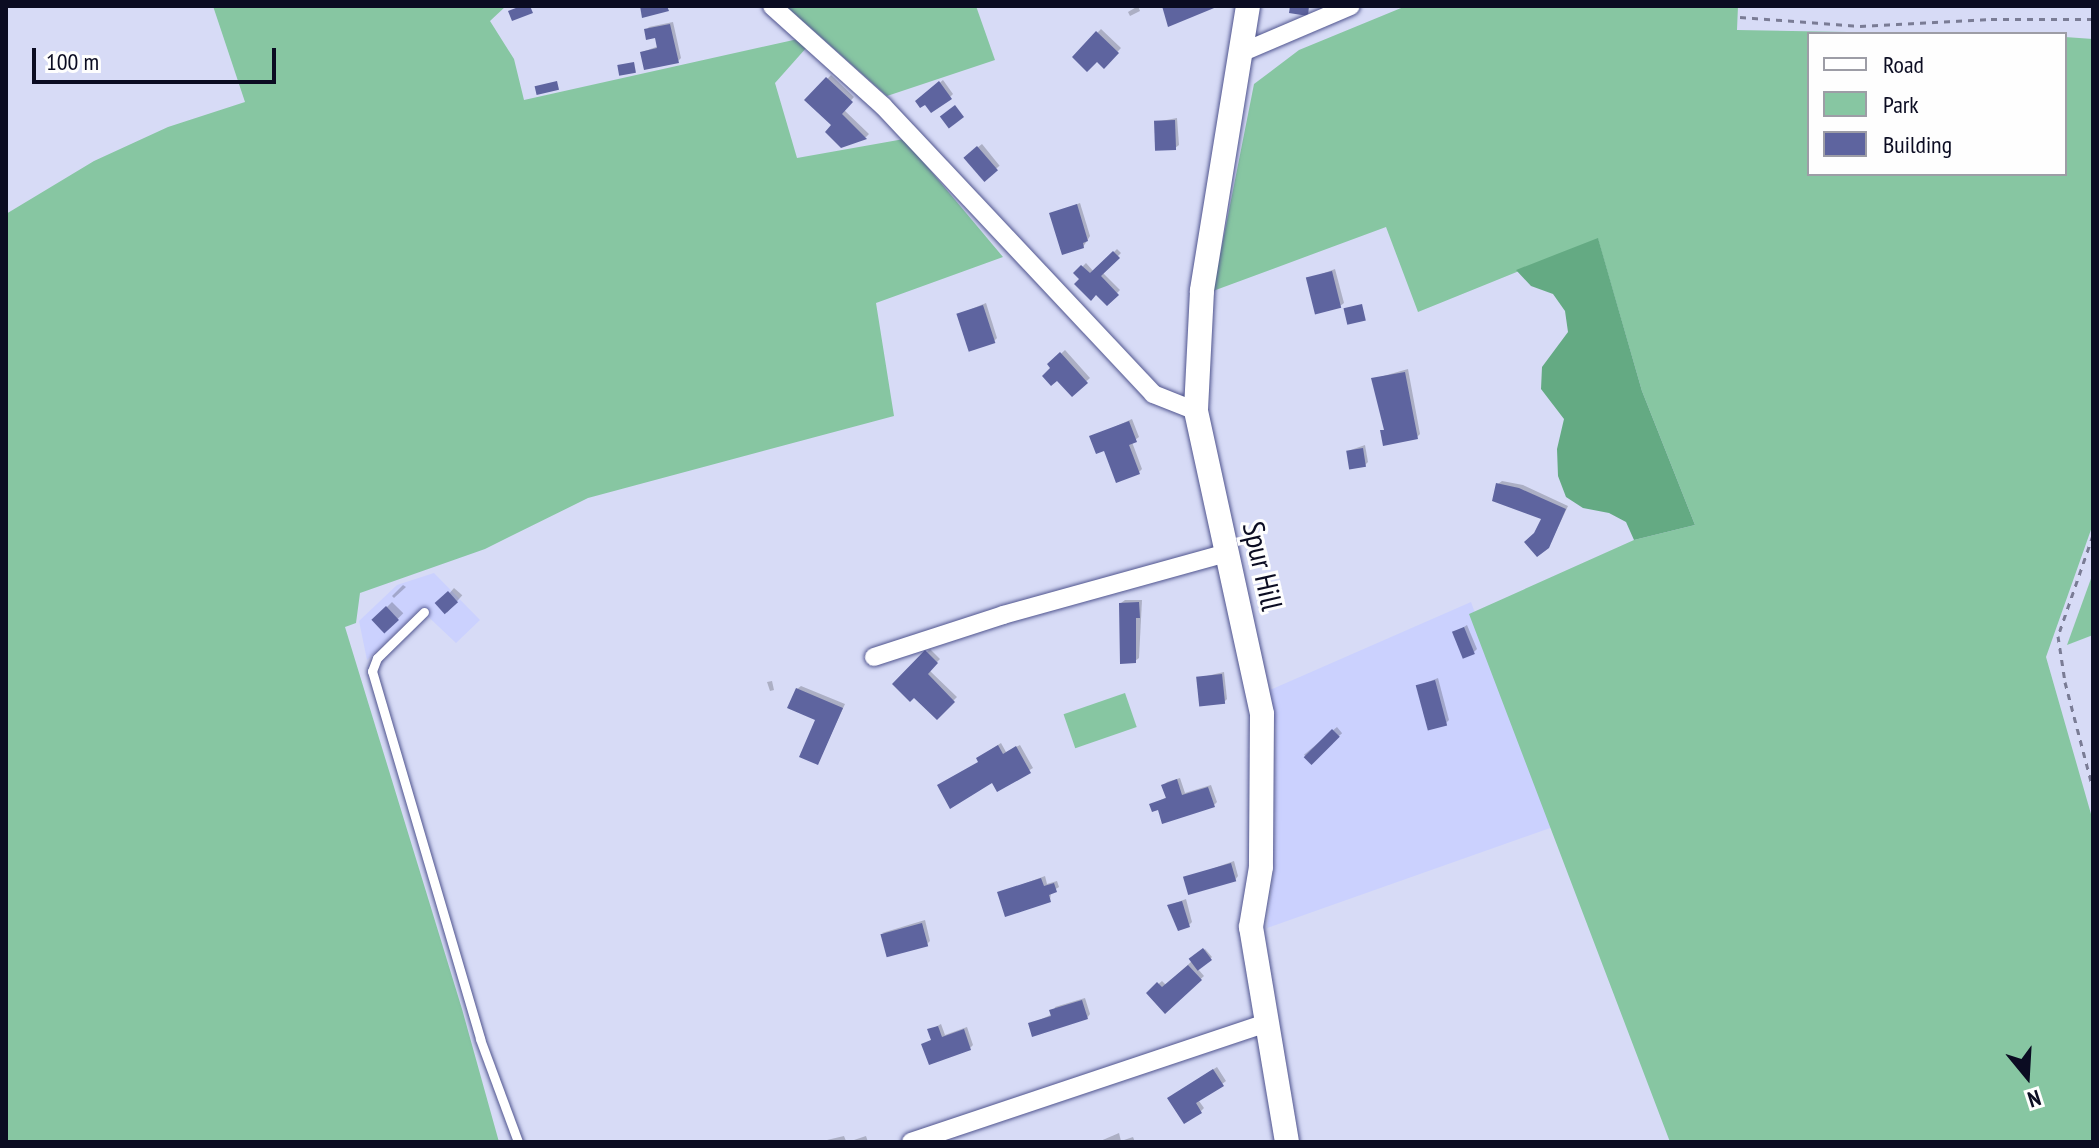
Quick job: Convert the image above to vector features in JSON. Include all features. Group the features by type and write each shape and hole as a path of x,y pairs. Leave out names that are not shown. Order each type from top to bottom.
{"street":[{"path":"772,6 883,106 1153,394 1196,411"},
{"name":"Spur Hill","path":"1248,6 1202,291 1196,411 1263,727 1261,867 1251,927 1287,1142"},
{"path":"1243,52 1351,6"},
{"path":"874,657 1003,615 1108,589 1227,553"},
{"path":"911,1142 1267,1023"}],"lane":[{"path":"424,612 377,658 372,671 480,1039 518,1142"}],"path":[{"path":"1740,17 1860,26 2093,19"},
{"path":"2093,535 2058,636 2065,682 2093,789"}],"shaded area":[{"path":"434,573 480,620 456,643 420,609 367,660 359,621 397,585"},
{"path":"1471,602 1553,827 1267,928 1274,869 1276,729 1270,690"}],"green space":[{"path":"213,6 506,6 490,21 514,59 524,100 798,39 807,47 775,83 797,158 904,139 1003,257 876,303 894,416 588,498 485,549 360,593 356,623 345,627 462,1009 499,1142 6,1142 6,214 94,161 168,127 245,102"},
{"path":"786,6 976,6 995,60 887,96"},
{"path":"1406,6 1738,6 1737,30 1848,32 1807,32 1807,176 2067,176 2067,37 2093,39 2093,524 2046,657 2093,821 2093,1142 1670,1142 1469,614 1634,540 1695,525 1642,391 1598,239 1418,312 1386,227 1213,291 1254,84 1299,50"},
{"path":"1598,238 1642,391 1695,525 1634,540 1626,522 1609,513 1583,508 1566,497 1558,476 1557,449 1564,419 1541,389 1542,367 1568,332 1565,311 1553,294 1531,286 1516,270"},
{"path":"2093,573 2093,635 2067,645"},
{"path":"1125,693 1137,727 1075,748 1064,714"}],"building":[{"path":"530,6 533,13 512,21 508,11"},
{"path":"640,6 667,6 669,11 642,18"},
{"path":"1162,6 1219,6 1168,27"},
{"path":"1290,6 1309,6 1308,16 1289,13"},
{"path":"670,24 679,63 644,70 640,52 657,48 655,38 646,40 644,29"},
{"path":"1096,31 1119,53 1104,69 1097,62 1087,72 1072,57"},
{"path":"634,62 636,73 619,76 617,65"},
{"path":"826,77 853,102 842,114 867,139 841,148 825,132 831,125 804,100"},
{"path":"557,81 559,90 537,95 535,86"},
{"path":"939,81 952,99 931,113 925,105 920,108 915,101"},
{"path":"955,105 964,117 949,128 940,116"},
{"path":"1175,120 1176,150 1155,151 1154,121"},
{"path":"977,146 998,170 984,182 963,158"},
{"path":"1077,204 1088,241 1083,243 1084,248 1062,255 1049,213"},
{"path":"1113,251 1120,258 1101,276 1119,295 1107,306 1096,295 1091,301 1074,284 1079,279 1073,273 1081,265 1090,273"},
{"path":"1332,271 1341,308 1315,314 1306,278"},
{"path":"1362,304 1366,321 1347,325 1343,308"},
{"path":"983,305 995,343 969,352 956,314"},
{"path":"1060,352 1088,383 1072,397 1057,381 1051,386 1042,376 1050,368 1047,364"},
{"path":"1405,372 1418,439 1383,446 1380,430 1384,430 1371,378"},
{"path":"1129,421 1137,442 1129,445 1140,474 1116,483 1104,451 1096,454 1089,436"},
{"path":"1363,448 1366,467 1349,469 1346,451"},
{"path":"1496,483 1519,488 1566,509 1549,548 1537,557 1524,542 1534,533 1541,519 1492,501"},
{"path":"448,591 458,602 445,614 435,603"},
{"path":"1139,602 1136,663 1120,664 1119,603"},
{"path":"386,606 399,620 384,634 371,620"},
{"path":"1464,627 1475,654 1463,659 1452,632"},
{"path":"925,650 938,663 928,674 955,702 937,720 914,698 910,702 892,684"},
{"path":"1222,674 1225,704 1199,707 1196,677"},
{"path":"1435,680 1447,725 1428,731 1416,685"},
{"path":"796,688 843,708 818,765 799,757 815,720 787,708"},
{"path":"1332,729 1340,737 1311,765 1304,757"},
{"path":"998,745 1003,754 1016,746 1031,773 997,792 992,783 950,809 937,785 978,762 976,758"},
{"path":"1177,779 1182,795 1208,787 1215,807 1162,824 1158,810 1152,812 1149,804 1166,798 1161,785"},
{"path":"1231,863 1236,881 1188,895 1183,877"},
{"path":"1041,878 1044,886 1054,883 1057,892 1049,895 1051,902 1005,917 997,892"},
{"path":"1182,901 1190,927 1178,931 1167,905"},
{"path":"922,923 928,946 887,957 880,934"},
{"path":"1203,948 1212,960 1198,971 1189,959"},
{"path":"1188,965 1202,980 1165,1014 1146,993 1157,982 1162,987"},
{"path":"1082,1000 1088,1019 1032,1037 1028,1023 1051,1016 1049,1010"},
{"path":"938,1026 942,1037 964,1029 971,1050 929,1065 921,1044 931,1040 927,1029"},
{"path":"1213,1069 1224,1086 1196,1103 1202,1113 1184,1124 1167,1098"}]}
